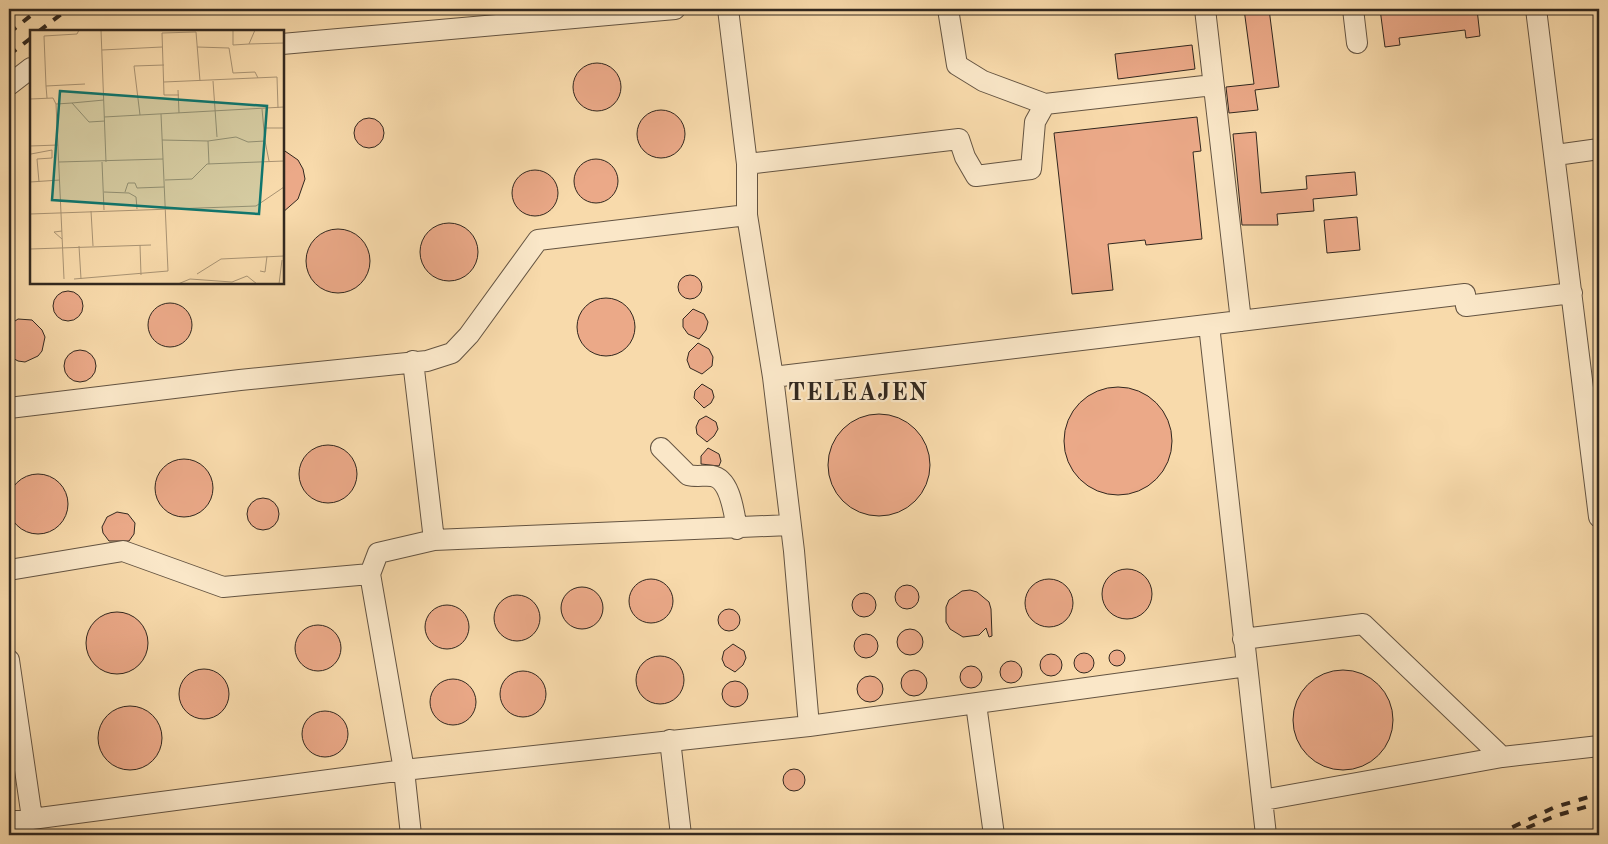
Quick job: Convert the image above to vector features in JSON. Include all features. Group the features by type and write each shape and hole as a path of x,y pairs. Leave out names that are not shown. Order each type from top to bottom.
{"lane":[{"path":"284,44 675,9"},
{"path":"728,9 747,164 747,215 773,377 790,525 809,726"},
{"path":"948,9 957,66 983,81 1045,104 1213,85"},
{"path":"1205,9 1241,321"},
{"path":"1353,9 1357,43"},
{"path":"1536,9 1556,155 1572,294 1594,427 1599,517"},
{"path":"9,84 30,69"},
{"path":"747,164 958,139 965,157 976,176 1031,169 1035,122 1045,104"},
{"path":"1556,155 1599,149"},
{"path":"9,408 413,361 428,361 452,353 469,334 538,240 747,215"},
{"path":"773,377 1465,294 1466,306 1572,294"},
{"path":"1209,326 1266,835"},
{"path":"413,361 434,540"},
{"path":"661,448 688,475 713,476 721,481 731,501 737,529"},
{"path":"411,835 404,770 370,574 378,553 434,540 737,529 790,525"},
{"path":"9,570 123,551 223,587 370,574"},
{"path":"1243,639 1362,624 1502,757"},
{"path":"9,664 32,818"},
{"path":"9,822 404,770 809,726 1247,666"},
{"path":"976,704 994,835"},
{"path":"670,740 681,835"},
{"path":"1262,800 1502,757 1599,746"}],"building":[{"path":"1244,9 1269,9 1279,87 1255,90 1258,110 1229,113 1226,87 1254,84"},
{"path":"1380,9 1477,9 1480,36 1466,38 1465,30 1399,38 1400,45 1385,47"},
{"path":"1192,45 1195,69 1118,79 1115,54"},
{"path":"597,63 606,65 614,70 619,78 621,87 619,96 614,104 606,109 597,111 588,109 580,104 575,96 573,87 575,78 580,70 588,65"},
{"path":"656,110 666,110 678,117 685,129 685,139 678,151 666,158 656,158 648,154 641,147 637,139 637,129 641,121 648,114"},
{"path":"1197,117 1201,151 1193,152 1202,239 1146,245 1145,240 1108,244 1113,290 1072,294 1054,133"},
{"path":"369,118 380,122 384,133 380,144 369,148 358,144 354,133 358,122"},
{"path":"1256,132 1261,193 1307,189 1306,176 1355,172 1357,195 1313,199 1314,211 1277,214 1278,225 1242,225 1233,134"},
{"path":"284,150 298,160 303,169 305,179 298,199 284,211"},
{"path":"596,159 608,163 614,169 618,181 614,193 608,199 596,203 584,199 578,193 574,181 578,169 584,163"},
{"path":"535,170 548,174 554,180 558,193 554,206 548,212 535,216 522,212 516,206 512,193 516,180 522,174"},
{"path":"1357,217 1360,250 1327,253 1324,220"},
{"path":"449,223 465,228 473,236 478,252 473,268 465,276 449,281 433,276 425,268 420,252 425,236 433,228"},
{"path":"332,229 344,229 361,238 368,249 370,261 368,273 361,284 344,293 332,293 320,288 311,279 306,267 306,255 311,243 320,234"},
{"path":"690,275 699,278 702,287 699,296 690,299 681,296 678,287 681,278"},
{"path":"68,291 79,295 83,306 79,317 68,321 57,317 53,306 57,295"},
{"path":"600,298 612,298 627,306 635,321 635,333 627,348 612,356 600,356 585,348 577,333 577,321 585,306"},
{"path":"170,303 182,307 188,313 192,325 188,337 182,343 170,347 158,343 152,337 148,325 152,313 158,307"},
{"path":"693,309 704,314 708,322 706,330 699,339 688,334 683,327 683,319"},
{"path":"18,319 32,320 42,330 45,337 42,351 38,356 25,362 18,361 9,356 9,325"},
{"path":"698,343 709,349 713,357 712,366 702,374 690,368 687,360 689,352"},
{"path":"80,350 86,351 91,355 95,360 95,372 91,377 86,381 80,382 74,381 69,377 65,372 64,366 65,360 69,355 74,351"},
{"path":"702,384 712,390 714,397 711,403 704,408 694,398 695,391"},
{"path":"1118,387 1138,392 1156,403 1167,421 1172,441 1167,461 1156,479 1138,490 1118,495 1098,490 1080,479 1069,461 1064,441 1069,421 1080,403 1098,392"},
{"path":"879,414 898,418 915,429 926,446 930,465 926,484 915,501 898,512 879,516 860,512 843,501 832,484 828,465 832,446 843,429 860,418"},
{"path":"706,416 716,422 718,429 707,442 697,434 696,427 699,420"},
{"path":"328,445 339,447 352,458 357,474 355,485 344,498 328,503 317,501 304,490 299,474 301,463 312,450"},
{"path":"708,448 719,454 721,461 719,466 701,464 701,456"},
{"path":"178,459 190,459 205,467 213,482 213,494 205,509 190,517 178,517 163,509 155,494 155,482 163,467"},
{"path":"38,474 55,479 63,487 68,504 63,521 55,529 38,534 21,529 13,521 8,504 13,487 21,479"},
{"path":"263,498 269,499 274,503 278,508 278,520 274,525 269,529 263,530 257,529 252,525 248,520 247,514 248,508 252,503 257,499"},
{"path":"117,512 128,514 135,523 134,534 129,541 109,541 103,533 102,527 107,517"},
{"path":"1127,569 1136,571 1147,580 1152,594 1150,603 1141,614 1127,619 1118,617 1107,608 1102,594 1104,585 1113,574"},
{"path":"651,579 663,583 669,589 673,601 669,613 663,619 651,623 639,619 633,613 629,601 633,589 639,583"},
{"path":"1044,579 1054,579 1063,583 1069,589 1072,594 1072,612 1063,623 1054,627 1044,627 1035,623 1029,617 1025,608 1025,598 1029,589 1035,583"},
{"path":"907,585 912,586 918,592 918,602 912,608 907,609 902,608 896,602 895,597 896,592 902,586"},
{"path":"578,587 586,587 597,593 603,608 597,623 586,629 578,629 567,623 561,612 561,604 567,593"},
{"path":"970,590 977,592 989,602 992,636 989,637 986,628 979,635 963,637 950,629 946,622 946,607 949,600 962,591"},
{"path":"864,593 869,594 875,600 875,610 869,616 864,617 859,616 853,610 852,605 853,600 859,594"},
{"path":"512,595 522,595 536,605 540,618 536,631 530,637 522,641 512,641 498,631 494,623 494,613 504,599"},
{"path":"447,605 459,609 465,615 469,627 465,639 459,645 447,649 435,645 429,639 425,627 429,615 435,609"},
{"path":"729,609 737,612 740,620 737,628 729,631 721,628 718,620 721,612"},
{"path":"117,612 129,614 139,621 146,631 148,643 146,655 139,665 129,672 117,674 105,672 95,665 88,655 86,643 88,631 95,621 105,614"},
{"path":"318,625 331,629 337,635 341,648 337,661 331,667 318,671 305,667 299,661 295,648 299,635 305,629"},
{"path":"910,629 919,633 923,642 919,651 910,655 901,651 897,642 901,633"},
{"path":"866,634 875,637 878,646 875,655 866,658 857,655 854,646 857,637"},
{"path":"733,644 744,651 746,658 743,665 735,672 725,666 722,659 724,651"},
{"path":"1114,650 1120,650 1125,655 1123,664 1114,666 1109,661 1109,655"},
{"path":"1084,653 1091,656 1094,663 1091,670 1084,673 1077,670 1074,663 1077,656"},
{"path":"1051,654 1059,657 1062,665 1059,673 1051,676 1043,673 1040,665 1043,657"},
{"path":"660,656 669,658 677,663 682,671 684,680 682,689 677,697 669,702 660,704 651,702 643,697 638,689 636,680 638,671 643,663 651,658"},
{"path":"1011,661 1019,664 1022,672 1019,680 1011,683 1003,680 1000,672 1003,664"},
{"path":"971,666 979,669 982,677 979,685 971,688 963,685 960,677 963,669"},
{"path":"209,669 222,676 228,684 228,704 222,712 214,718 199,719 186,712 180,704 179,689 186,676 194,670"},
{"path":"914,670 923,674 927,683 923,692 914,696 905,692 901,683 905,674"},
{"path":"1343,670 1353,671 1371,678 1385,692 1392,710 1392,730 1385,748 1371,762 1353,769 1343,770 1333,769 1315,762 1301,748 1294,730 1293,720 1294,710 1301,692 1315,678 1333,671"},
{"path":"519,671 527,671 536,675 542,681 546,694 542,707 536,713 527,717 519,717 510,713 504,707 500,698 500,690 504,681 510,675"},
{"path":"870,676 879,680 883,689 879,698 870,702 861,698 857,689 861,680"},
{"path":"453,679 466,683 472,689 476,702 472,715 466,721 453,725 440,721 434,715 430,702 434,689 440,683"},
{"path":"735,681 744,685 748,694 744,703 735,707 726,703 722,694 726,685"},
{"path":"130,706 148,711 153,715 157,720 162,738 157,756 153,761 148,765 130,770 112,765 107,761 103,756 98,738 103,720 107,715 112,711"},
{"path":"320,711 330,711 344,721 348,734 344,747 338,753 330,757 320,757 306,747 302,739 302,729 312,715"},
{"path":"794,769 804,776 805,780 798,790 794,791 784,784 783,780 790,770"}],"railway":[{"path":"9,33 39,9"},
{"path":"40,30 68,9"},
{"path":"9,55 30,39"},
{"path":"1496,835 1555,807 1599,794"},
{"path":"1510,835 1555,816 1599,803"}],"district":[{"name":"TELEAJEN","path":"858,394"}]}
